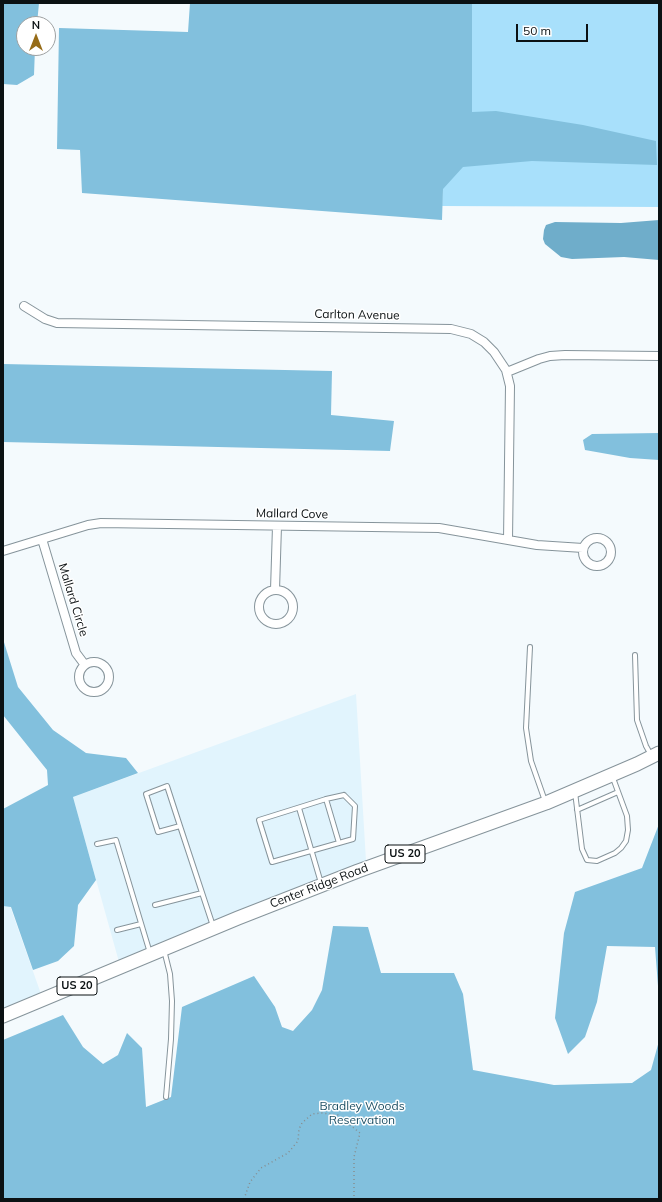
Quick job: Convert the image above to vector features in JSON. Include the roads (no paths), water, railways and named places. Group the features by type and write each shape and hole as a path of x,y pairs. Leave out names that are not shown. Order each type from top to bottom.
{"main road":[{"name":"Center Ridge Road","path":"3,1016 322,885 546,804 655,755"}],"street":[{"name":"Carlton Avenue","path":"24,306 45,318 57,322 457,330 471,334 489,347 498,358 507,372 510,386 508,540"},
{"path":"507,372 550,356 659,356"},
{"name":"Mallard Cove","path":"3,551 88,525 101,523 439,528 536,545 583,548"},
{"path":"276,590 277,526"},
{"name":"Mallard Circle","path":"42,539 76,653 85,665"},
{"path":"276,590 286,594 290,598 293,609 288,619 284,622 273,624 263,619 260,614 259,603 265,594 276,590"}],"lane":[{"path":"530,647 526,728 531,761 546,804"},
{"path":"635,655 637,720 646,746 655,755"},
{"path":"575,791 582,849 587,860 597,861 621,848 626,841 628,830 627,816 612,775"},
{"path":"180,826 158,832 146,794 167,786 214,929"},
{"path":"577,810 618,792"},
{"path":"344,795 356,806 353,839 272,862 259,820 326,799 344,795"},
{"path":"326,799 339,843"},
{"path":"299,808 322,885"},
{"path":"97,844 116,840 150,955"},
{"path":"155,905 202,893"},
{"path":"118,930 141,924"},
{"path":"164,950 170,974 172,1001 171,1039 166,1097"}],"park label":[{"name":"Bradley Woods Reservation","path":"362,1113"}]}
